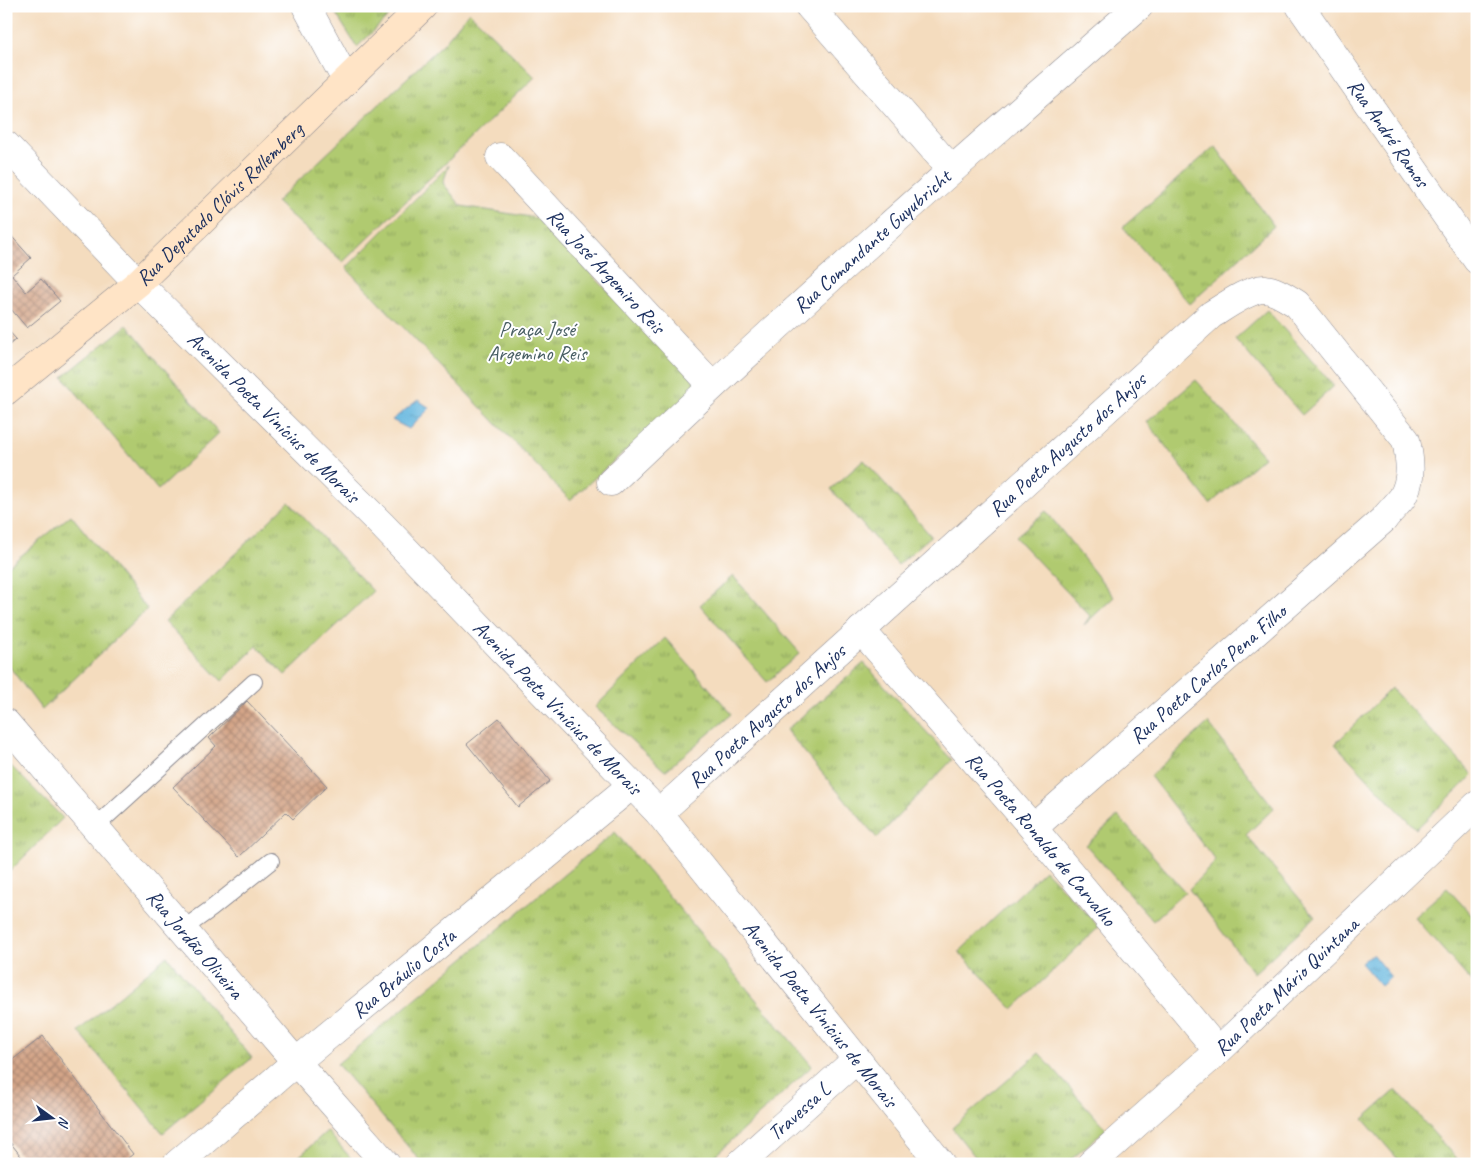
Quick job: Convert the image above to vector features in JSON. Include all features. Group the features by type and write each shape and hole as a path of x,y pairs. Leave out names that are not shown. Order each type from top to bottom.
{"street":[{"path":"306,6 346,80"},
{"name":"Rua Deputado Clóvis Rollemberg","path":"6,391 138,283 423,6"},
{"path":"809,6 951,169"},
{"name":"Rua Comandante Guyubricht","path":"611,482 712,386 951,169 1139,6"},
{"name":"Rua André Ramos","path":"1300,6 1477,260"},
{"name":"Avenida Poeta Vinícius de Morais","path":"6,146 138,283 382,525 658,813 941,1164"},
{"name":"Rua José Argemiro Reis","path":"500,157 712,386"},
{"name":"Rua Poeta Augusto dos Anjos","path":"658,813 1211,315 1245,294 1264,288 1280,294 1297,304 1406,440 1410,459 1410,478 1401,498 1384,519"},
{"name":"Rua Poeta Carlos Pena Filho","path":"1033,828 1384,519"},
{"name":"Rua Poeta Ronaldo de Carvalho","path":"861,630 1033,828 1218,1051"},
{"name":"Rua Jordão Oliveira","path":"6,723 296,1062 386,1164"},
{"name":"Rua Bráulio Costa","path":"177,1164 296,1062 632,785"},
{"name":"Rua Poeta Mário Quintana","path":"1091,1164 1218,1051 1477,805"},
{"name":"Travessa L","path":"740,1164 857,1059"}],"lane":[{"path":"95,827 254,682"},
{"path":"183,929 271,861"}],"green space":[{"path":"331,6 399,6 357,47"},
{"path":"469,12 535,77 343,262 276,202 444,43"},
{"path":"1215,146 1274,226 1190,304 1123,227"},
{"name":"Praça José Argemino Reis","path":"449,165 443,183 461,206 537,218 699,385 570,500 346,268"},
{"path":"1267,310 1334,386 1302,415 1235,339"},
{"path":"127,325 219,433 158,490 63,377"},
{"path":"1196,380 1264,457 1210,504 1147,422"},
{"path":"864,460 931,536 898,565 831,489"},
{"path":"289,502 373,591 285,675 257,646 222,681 165,621"},
{"path":"1046,511 1114,597 1084,625 1090,616 1015,537"},
{"path":"71,515 147,609 42,710 6,662 6,568"},
{"path":"733,576 800,653 767,682 700,605"},
{"path":"665,638 732,714 665,771 595,707"},
{"path":"864,663 952,760 877,838 786,730"},
{"path":"1391,688 1473,775 1416,829 1335,744"},
{"path":"1208,723 1274,808 1246,835 1315,917 1254,973 1189,889 1216,861 1150,776"},
{"path":"8,763 63,818 6,875 6,765"},
{"path":"1118,816 1185,892 1153,921 1086,845"},
{"path":"615,832 812,1066 706,1164 423,1164 337,1064"},
{"path":"1045,870 1099,927 1013,1009 959,952"},
{"path":"1447,888 1477,921 1477,988 1414,917"},
{"path":"167,956 252,1058 163,1133 78,1031"},
{"path":"1039,1053 1106,1129 1066,1164 981,1164 952,1128"},
{"path":"1396,1090 1461,1164 1402,1164 1363,1119"},
{"path":"327,1131 356,1164 291,1164"}],"water":[{"path":"418,400 430,408 409,429 392,420"},
{"path":"1372,954 1391,977 1381,986 1361,963"}],"building":[{"path":"6,230 31,258 12,275 26,292 41,279 60,301 27,328 11,309 6,313"},
{"path":"6,328 16,339 6,348"},
{"path":"247,701 327,786 293,819 286,812 239,857 173,787 216,746 209,738"},
{"path":"499,718 550,781 518,807 467,744"},
{"path":"43,1036 133,1154 121,1164 27,1164 6,1137 6,1065"}]}
